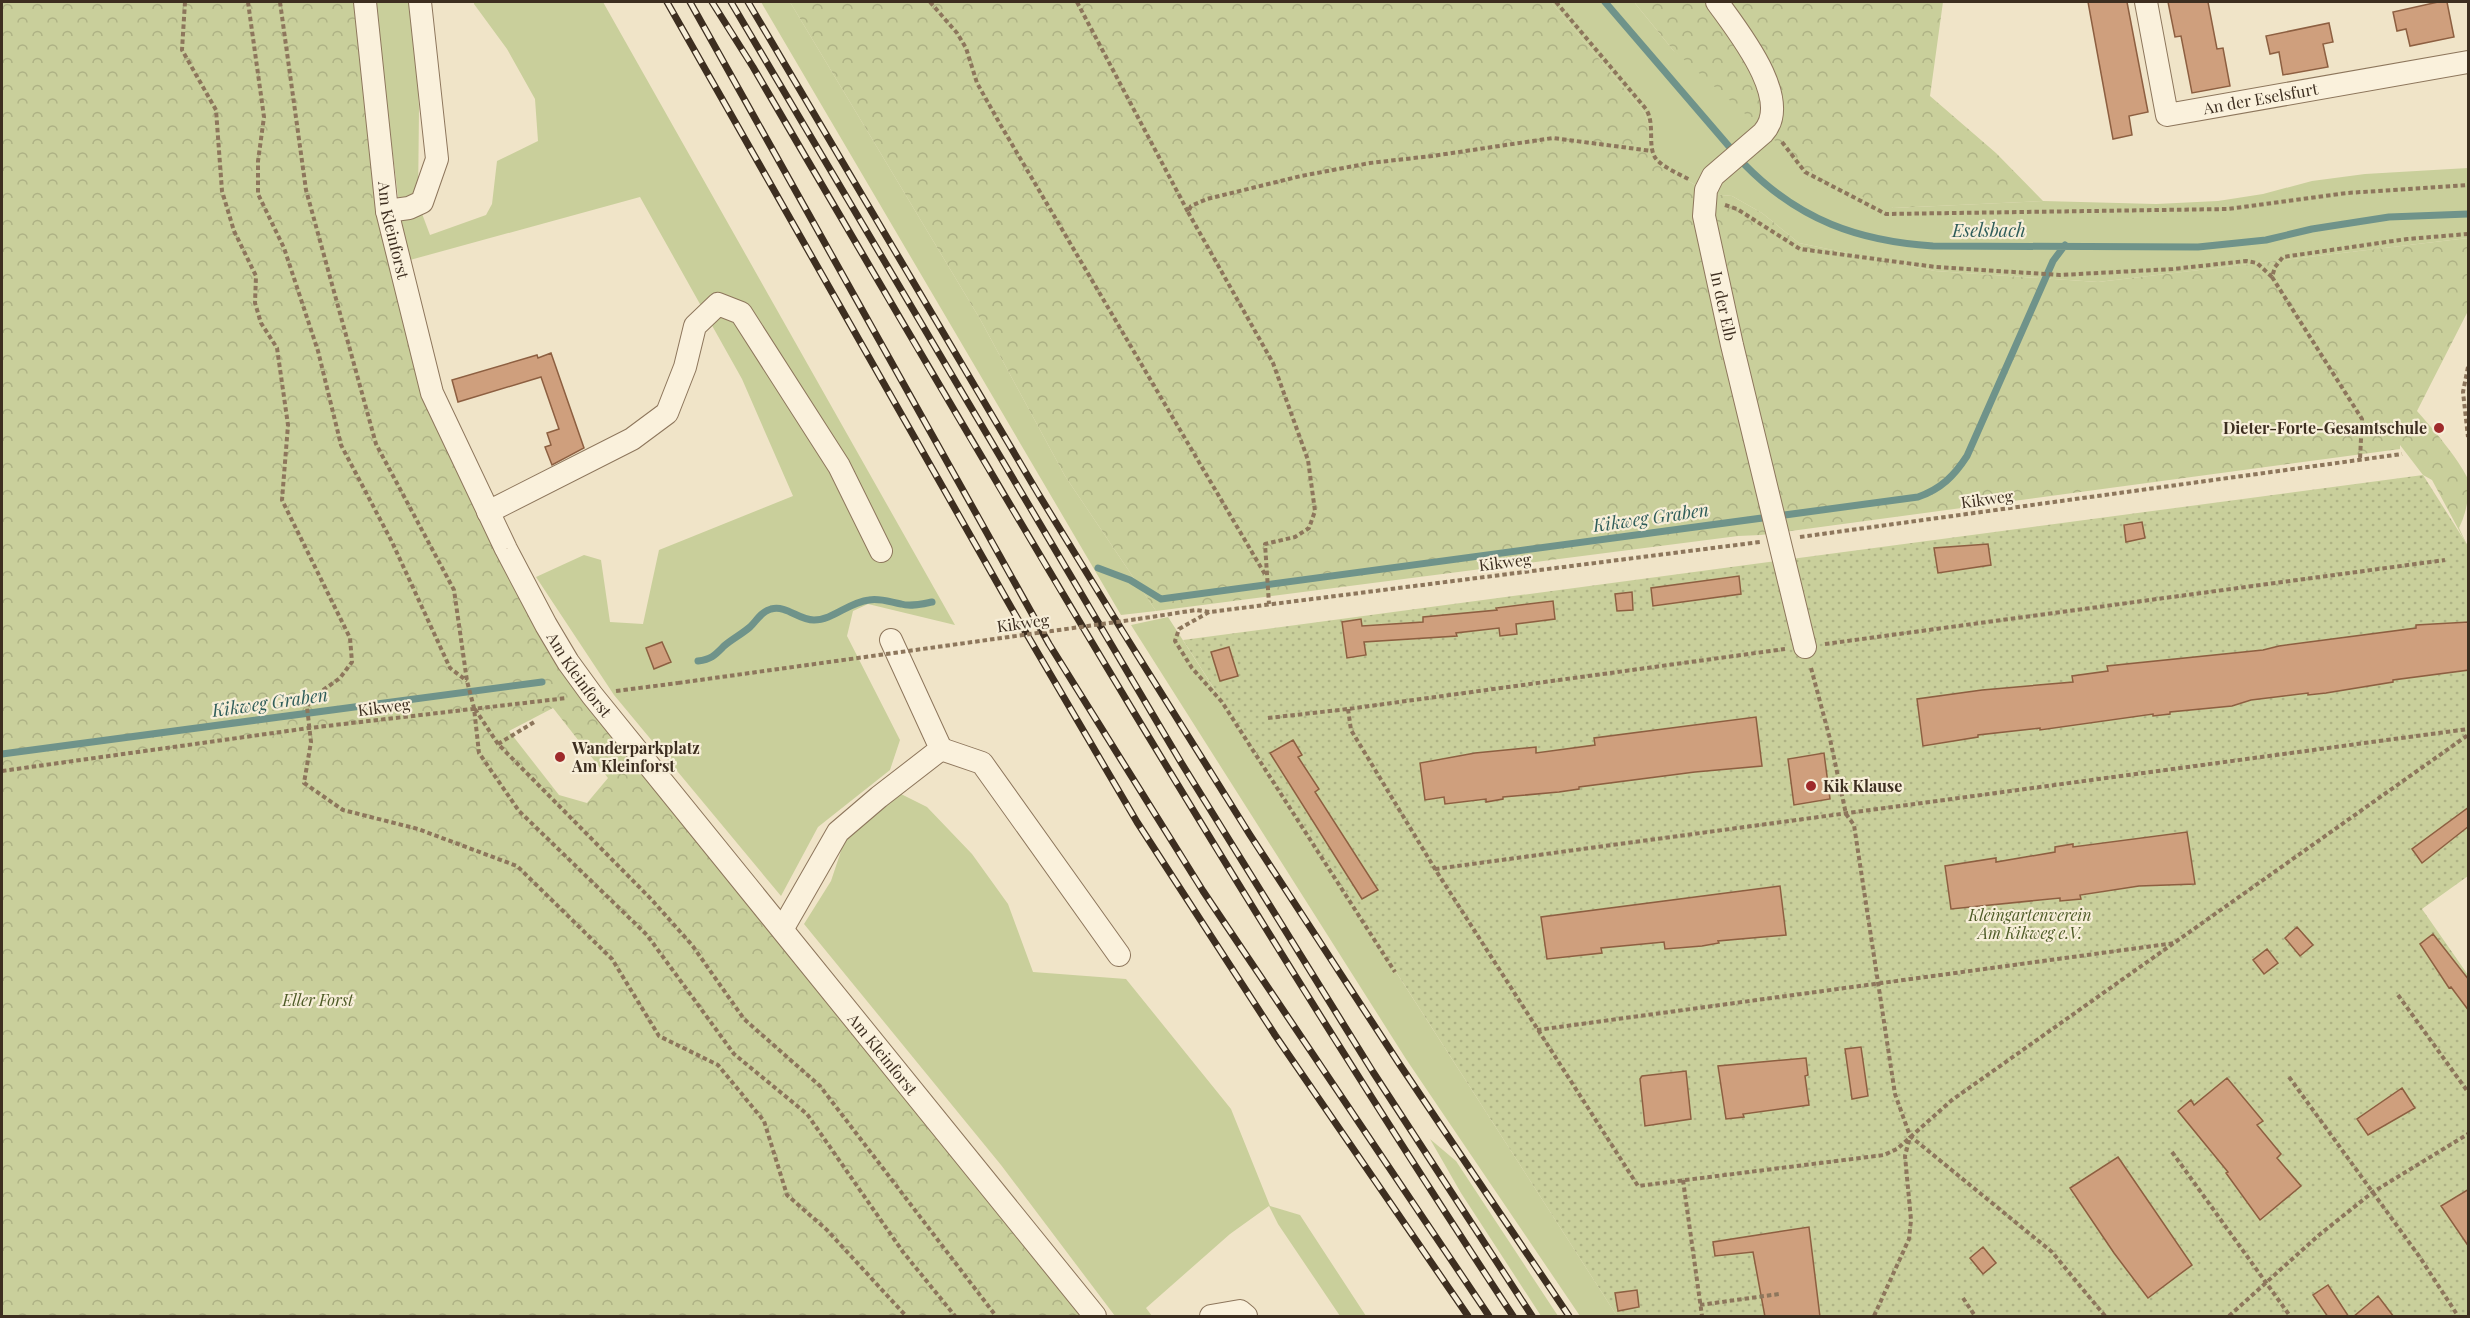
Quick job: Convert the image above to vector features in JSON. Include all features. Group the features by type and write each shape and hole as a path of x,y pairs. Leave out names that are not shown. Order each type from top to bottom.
{"street":[{"name":"Am Kleinforst","path":"365,2 387,211 432,393 488,512 546,625 568,662 602,693 783,928 993,1193 1095,1317"},
{"path":"387,211 409,208 422,202 437,159 420,2"},
{"path":"1710,186 1763,132 1772,106 1764,73 1717,2"},
{"name":"An der Eselsfurt","path":"2146,2 2167,115 2469,62"},
{"name":"In der Elb","path":"1710,186 1704,216 1708,239 1805,647"},
{"path":"488,512 632,439 667,413 685,367 695,326 718,304 741,314 839,466 881,551"},
{"path":"891,640 941,749 982,763 1119,955"},
{"path":"783,928 838,832 941,749"},
{"path":"1211,1317 1240,1311 1246,1317"}],"path":[{"path":"185,2 182,50 216,111 222,191 234,231 256,276 255,303 261,323 278,348 288,424 282,500 351,638 352,662 340,678 320,690 307,707 311,742 304,783 343,810 418,829 517,866 612,959 659,1036 718,1065 764,1121 787,1194 827,1230 906,1317"},
{"path":"248,2 264,117 258,161 258,194 285,248 318,351 341,446 392,542 450,668 468,681"},
{"path":"280,2 306,190 376,444 454,590 474,708 479,753 519,811 647,935 734,1054 807,1114 903,1252 955,1317"},
{"path":"930,2 957,33 966,48 977,83 1000,124 1266,576"},
{"path":"1077,2 1188,212 1273,363 1308,460 1315,511 1309,528 1295,537 1265,544 1269,604"},
{"path":"1556,2 1646,109 1652,126 1652,151 1658,161 1710,186 1737,209 1800,249 1936,267 2032,275 2174,269 2246,261 2257,263 2272,277 2362,419 2360,459"},
{"path":"1763,132 1805,172 1886,214 2228,209 2346,193 2469,185"},
{"path":"1188,212 1191,206 1207,200 1301,176 1370,163 1553,138 1652,151"},
{"path":"2272,277 2275,267 2283,257 2407,239 2469,234"},
{"path":"2469,367 2463,392 2469,437"},
{"name":"Kikweg","path":"2,771 309,728 678,683 1196,610 1210,612 1269,604 1776,526 2402,454"},
{"path":"1268,718 2445,560"},
{"path":"1210,612 1179,628 1175,641 1192,668 1222,702 1395,972"},
{"path":"1805,647 1830,739 1846,814 1854,825 1895,1095 1910,1136 2052,1252 2105,1317"},
{"path":"474,708 498,744 651,899 692,945 744,1019 820,1086 996,1317"},
{"path":"1348,709 1351,730 1435,869 1638,1186 1884,1155 1897,1149 1952,1100 2469,735"},
{"path":"498,744 536,721"},
{"path":"1435,869 2469,729"},
{"path":"1537,1030 2175,943"},
{"path":"2398,995 2469,1092"},
{"path":"2289,1077 2419,1256 2458,1317"},
{"path":"2229,1317 2319,1235 2373,1192 2469,1134"},
{"path":"1874,1317 1909,1239 1911,1220 1905,1156 1910,1136"},
{"path":"2172,1152 2290,1317"},
{"path":"1683,1180 1702,1317"},
{"path":"1701,1305 1779,1294"},
{"path":"1963,1298 1975,1317"}],"green space":[{"name":"Eller Forst","path":"2,2 361,2 425,393 541,628 1088,1316 2,1316","holes":["553,708 608,778 587,803 559,795 509,731"]},
{"path":"374,2 413,2 419,108 418,203 430,235 486,215 492,204 497,161 538,141 535,99 507,49 474,2 603,2 955,625 868,604 853,611 847,636 900,740 890,770 818,827 781,896 614,695 536,577 584,555 601,560 610,622 643,624 659,550 793,496 742,379 640,197 410,260 401,220"},
{"path":"761,2 790,2 980,319 1065,476 1156,611 1121,615"},
{"path":"790,2 1551,2 1644,112 1650,127 1651,154 1657,163 1711,194 1732,196 1762,213 1799,243 1935,271 2098,282 2468,238 2468,311 2417,411 2452,453 2468,479 2467,504 2459,528 2468,547 2432,480 2423,475 2400,445 2400,449 1761,535 1738,536 1156,611 1065,476 980,319"},
{"path":"1551,2 1634,2 1673,50 1893,208 2043,201 2156,204 2218,201 2263,194 2312,181 2365,174 2468,168 2468,238 2098,282 1935,271 1799,243 1762,213 1732,196 1711,194 1657,163 1651,154 1650,127 1644,112"},
{"path":"1634,2 1712,2 1763,74 1761,128 1673,50"},
{"path":"1721,2 1943,2 1930,96 1996,153 2043,201 1893,208 1820,182 1771,137 1774,107"},
{"name":"Kleingartenverein Am Kikweg e.V.","path":"2423,475 2468,546 2468,876 2422,909 2468,975 2468,1316 1617,1316 1183,640"},
{"path":"1168,617 1617,1316 1580,1316 1406,1059 1131,625"},
{"path":"895,791 927,807 972,854 1008,904 1033,972 1126,979 1231,1109 1270,1206 1300,1215 1366,1316 1340,1316 1278,1224 1269,1206 1230,1234 1146,1308 1152,1316 1115,1316 1001,1165 804,924 831,881 847,833"},
{"path":"1430,1139 1456,1161 1558,1316 1541,1316 1461,1193"}],"building":[{"path":"2088,2 2127,2 2148,112 2129,116 2132,135 2113,139"},
{"path":"2168,2 2208,2 2217,49 2223,48 2230,86 2192,93 2181,36 2175,37"},
{"path":"2447,2 2454,37 2410,46 2406,29 2397,31 2393,12"},
{"path":"2329,23 2333,42 2323,44 2328,67 2283,75 2279,52 2270,54 2266,36"},
{"path":"551,353 584,448 552,465 545,447 551,445 547,433 559,429 541,377 458,402 452,380"},
{"path":"2142,522 2145,538 2126,542 2124,525"},
{"path":"1988,544 1991,565 1938,573 1934,548"},
{"path":"1739,576 1741,594 1653,606 1651,588"},
{"path":"1632,592 1633,610 1617,611 1615,594"},
{"path":"1553,601 1555,619 1516,624 1517,634 1500,636 1499,628 1456,633 1457,636 1364,642 1366,655 1347,658 1342,622 1361,619 1362,626 1423,622 1423,617 1497,610 1496,608"},
{"path":"2469,622 2469,670 2393,680 2393,682 2326,693 2251,700 2232,706 2170,712 2170,714 2153,716 2153,714 2040,730 2040,728 1978,735 1978,737 1923,746 1917,699 1982,690 2073,682 2072,676 2108,671 2107,666 2263,650 2416,628 2416,625"},
{"path":"662,642 671,662 654,669 646,648"},
{"path":"1229,647 1238,676 1220,681 1211,652"},
{"path":"1756,717 1762,766 1579,787 1579,789 1559,792 1503,797 1503,799 1486,802 1486,799 1445,804 1444,797 1425,800 1420,763 1475,753 1536,747 1536,753 1595,745 1594,738"},
{"path":"1293,740 1302,755 1298,757 1319,789 1315,792 1378,890 1362,899 1270,753"},
{"path":"1824,753 1830,799 1794,805 1788,759"},
{"path":"2469,807 2469,826 2422,863 2412,849"},
{"path":"2187,832 2195,884 2139,886 2080,895 2081,899 2060,901 2060,898 1951,909 1945,866 1996,858 1996,862 2055,852 2055,847 2073,844 2073,847"},
{"path":"1780,886 1786,935 1718,941 1719,943 1702,946 1665,949 1664,942 1601,948 1602,953 1547,959 1541,917"},
{"path":"2297,927 2313,945 2300,956 2285,938"},
{"path":"2433,934 2469,980 2469,1011 2451,987 2449,988 2420,944"},
{"path":"2267,949 2278,963 2264,974 2253,960"},
{"path":"1861,1047 1868,1096 1852,1099 1845,1049"},
{"path":"1806,1058 1808,1075 1805,1076 1809,1105 1743,1114 1744,1117 1726,1119 1718,1066"},
{"path":"1686,1071 1691,1119 1645,1126 1640,1079 1642,1076"},
{"path":"2227,1078 2263,1121 2257,1125 2281,1154 2277,1158 2301,1186 2260,1220 2226,1173 2228,1172 2178,1111 2191,1100 2194,1105"},
{"path":"2402,1088 2415,1108 2368,1135 2357,1119"},
{"path":"2118,1157 2192,1265 2148,1298 2070,1188"},
{"path":"2469,1189 2469,1247 2441,1206"},
{"path":"1809,1227 1820,1317 1765,1317 1753,1252 1715,1256 1713,1242"},
{"path":"1983,1247 1996,1263 1983,1274 1970,1258"},
{"path":"2328,1285 2349,1317 2328,1317 2313,1295"},
{"path":"1637,1290 1639,1307 1618,1311 1615,1293"},
{"path":"2378,1296 2394,1317 2353,1317"}],"waterway":[{"name":"Eselsbach","path":"1605,2 1745,165 1766,184 1808,213 1855,233 1880,239 1933,246 2198,247 2266,240 2312,229 2389,217 2468,214"},
{"name":"Kikweg Graben","path":"1098,568 1130,580 1161,599 1918,497 1934,490 1946,481 1967,456 2053,261 2065,245"},
{"name":"Kikweg Graben","path":"698,661 713,656 771,609 782,609 814,620 828,617 862,601 881,600 909,605 932,602"},
{"name":"Kikweg Graben","path":"2,754 542,682"}],"railway":[{"path":"667,2 1012,609 1137,822 1275,1035 1468,1316"},
{"path":"690,2 1049,644 1203,891 1489,1316"},
{"path":"712,2 753,67 1031,540 1220,853 1413,1163 1513,1316"},
{"path":"731,2 1182,764 1373,1072 1532,1316"},
{"path":"748,2 1039,495 1123,632 1250,835 1400,1065 1569,1316"}],"place":[{"name":"Dieter-Forte-Gesamtschule","path":"2439,428"},
{"name":"Wanderparkplatz Am Kleinforst","path":"560,757"},
{"name":"Kik Klause","path":"1811,786"}]}
